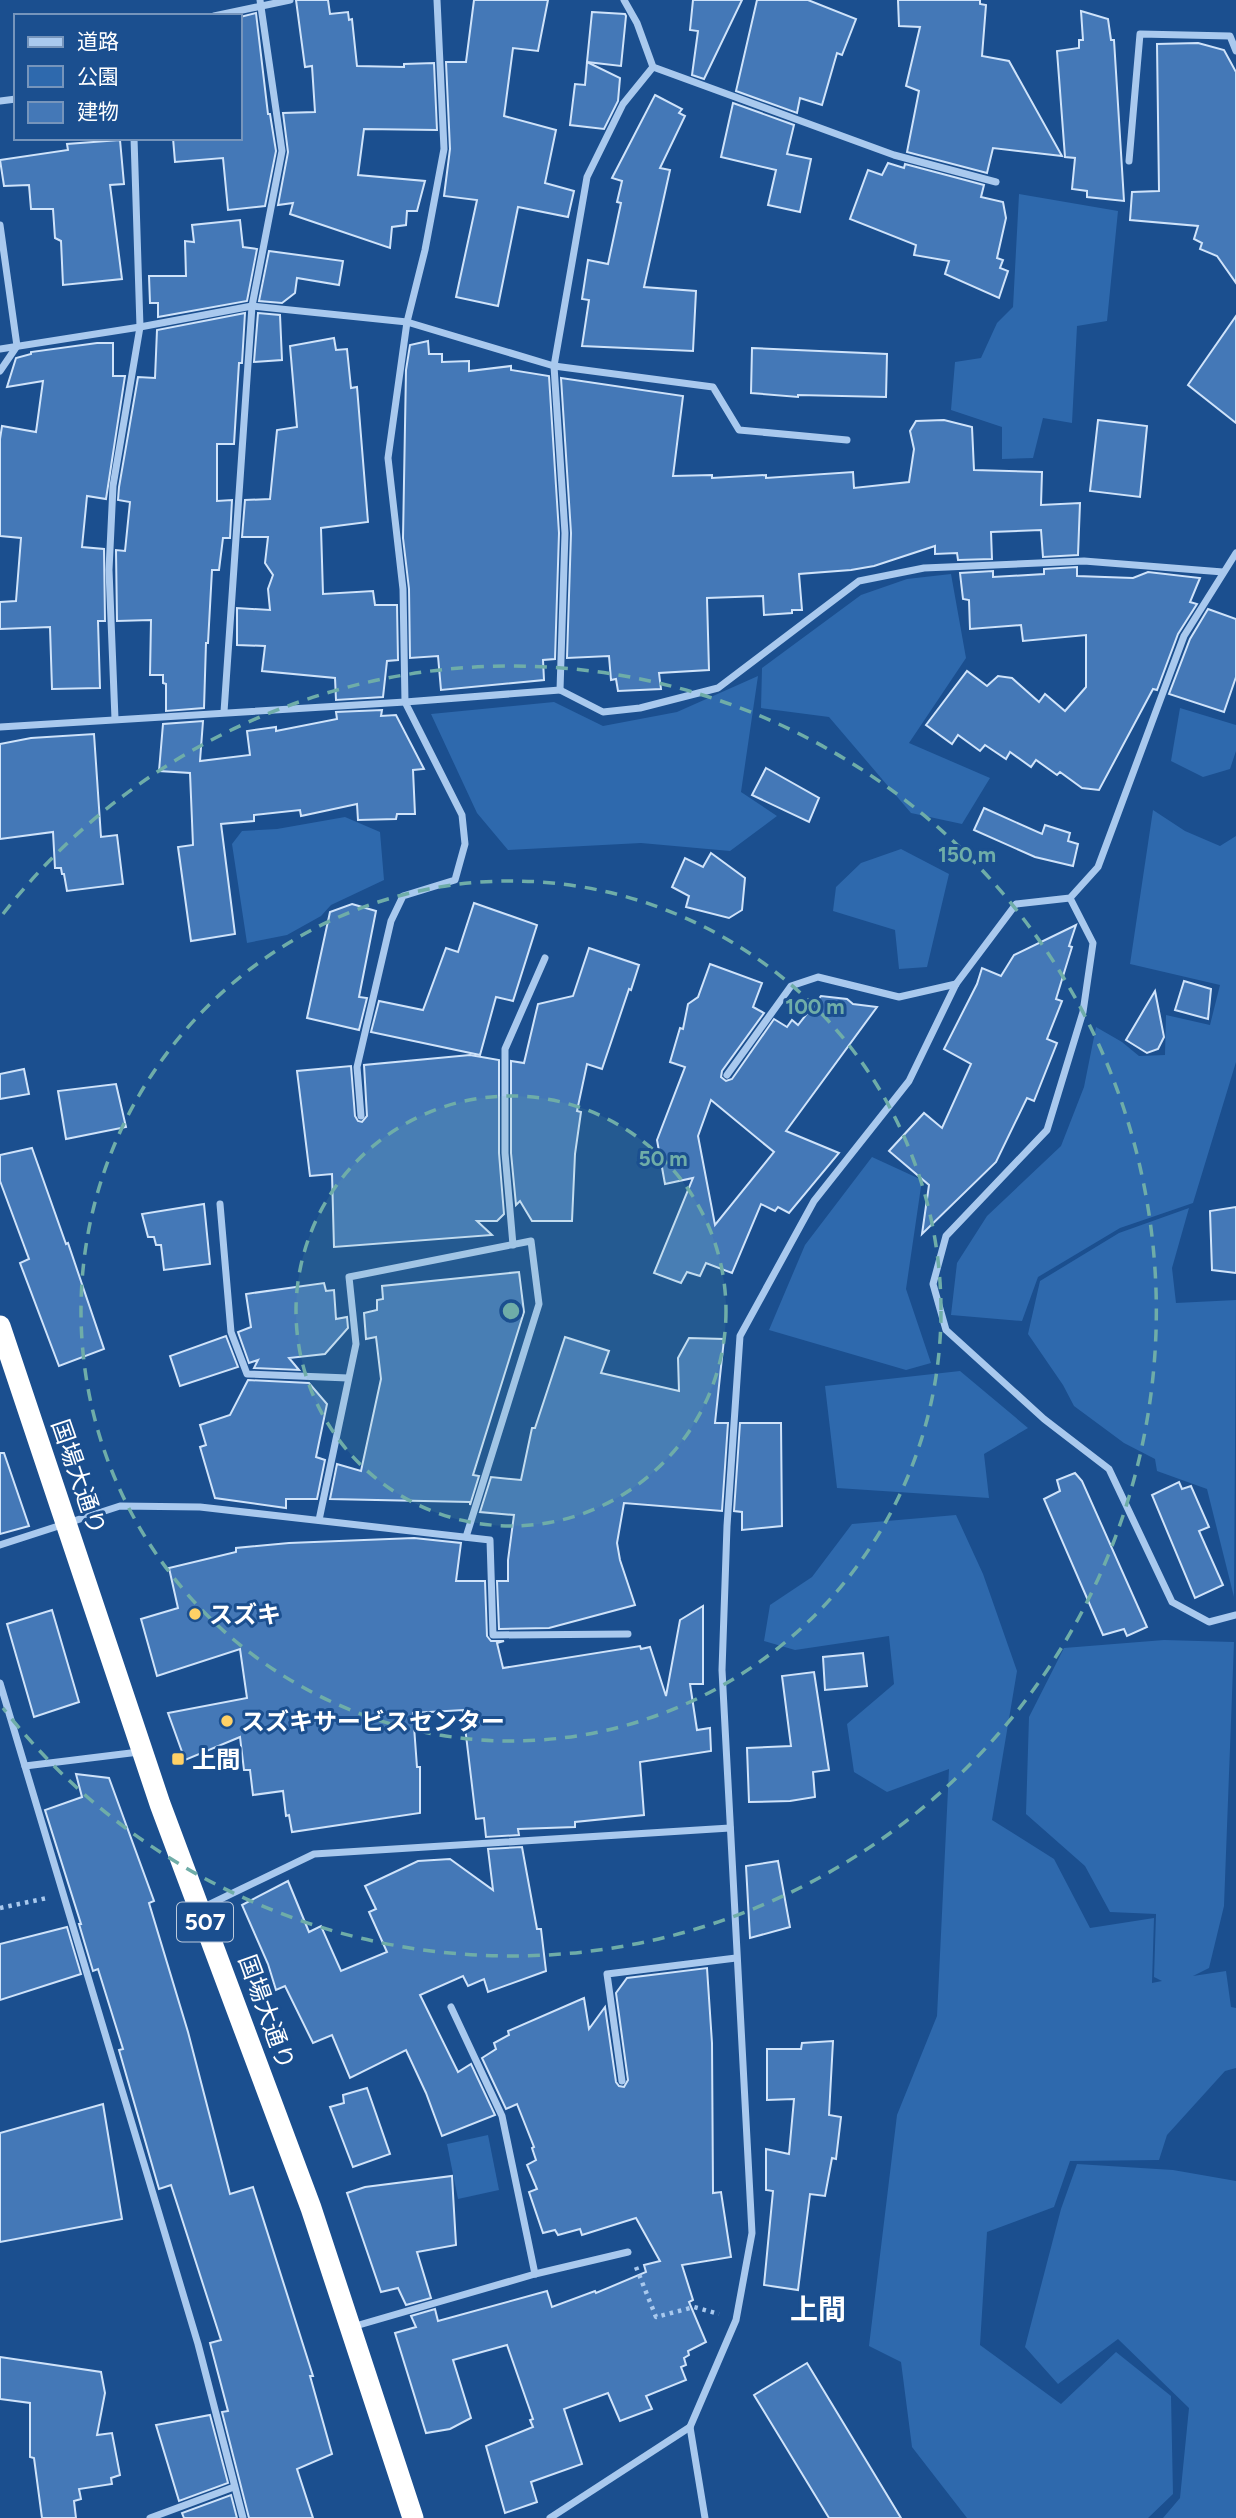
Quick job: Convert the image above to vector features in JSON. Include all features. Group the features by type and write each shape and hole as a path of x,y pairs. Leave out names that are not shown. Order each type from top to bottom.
{"highway":[{"name":"国場大通り","path":"0,1326 142,1752 311,2208 413,2518"}],"street":[{"path":"222,14 290,0"},
{"path":"361,1116 356,1067 391,922 403,897 455,880 465,844 462,815 405,702 403,589 388,458 407,322 425,250 444,149 437,0"},
{"path":"624,0 637,23 653,67 894,155 996,182"},
{"path":"224,712 253,306 282,151 261,4"},
{"path":"1129,161 1140,34 1230,36 1236,51"},
{"path":"560,690 565,533 554,366 587,177 623,104 653,67"},
{"path":"115,719 109,570 113,486 140,327 134,140"},
{"path":"0,225 17,346 0,371"},
{"path":"0,349 253,306 407,322 554,366 713,387 739,430 848,440"},
{"path":"705,2518 690,2427 737,2320 752,2233 722,1670 727,1526 740,1336 814,1201 909,1082 956,984 1016,904 1070,898 1098,867 1184,636 1236,552"},
{"path":"0,727 560,690 603,712 640,708 718,688 859,581 924,568 1084,561 1223,572"},
{"path":"1070,898 1093,943 1083,1012 1046,1130 946,1236 933,1284 946,1330 1044,1419 1109,1469 1172,1602 1209,1622 1236,1615"},
{"path":"513,1245 505,1153 505,1049 545,958"},
{"path":"727,1074 791,986 818,977 899,997 956,984"},
{"path":"220,1204 231,1332 247,1374 348,1378"},
{"path":"319,1520 356,1344 349,1277 531,1241 539,1304 466,1537"},
{"path":"0,1545 120,1506 200,1507 490,1540 493,1635 628,1634"},
{"path":"0,1683 198,2344 243,2518"},
{"path":"25,1766 142,1752"},
{"path":"200,1909 314,1854 730,1828"},
{"path":"622,2081 607,1974 736,1958"},
{"path":"450,2007 502,2116 535,2274"},
{"path":"350,2327 535,2274 628,2252"},
{"path":"550,2518 690,2427"},
{"path":"150,2518 234,2487"}],"path":[{"path":"0,1908 63,1894"},
{"path":"636,2267 656,2317 694,2307 737,2320"}],"green space":[{"path":"1019,194 1118,211 1107,321 1077,326 1072,423 1043,418 1033,458 1002,459 1002,427 951,410 955,362 981,358 997,323 1013,307"},
{"path":"951,574 966,658 909,743 990,778 962,824 911,813 829,717 761,708 762,668 861,595 907,579"},
{"path":"758,676 741,792 777,816 730,851 641,843 508,850 477,813 431,714 554,702 603,726 677,712"},
{"path":"1180,708 1236,725 1236,751 1230,769 1203,777 1171,761"},
{"path":"1153,810 1185,831 1220,846 1236,836 1236,1062 1193,1203 1120,1228 1038,1277 1022,1321 951,1315 957,1263 987,1216 1061,1146 1084,1087 1096,1027 1122,1042 1139,1056 1165,1055 1166,1015 1210,1025 1220,985 1130,964"},
{"path":"345,817 380,832 384,880 331,905 321,916 287,935 247,943 232,844 242,831 277,829"},
{"path":"901,849 949,874 927,967 899,969 895,930 833,911 836,887 861,863"},
{"path":"872,1157 922,1180 906,1289 931,1363 906,1370 769,1330 805,1245"},
{"path":"1189,1208 1172,1268 1176,1303 1236,1300 1234,1597 1207,1489 1157,1471 1155,1459 1124,1443 1074,1406 1028,1334 1040,1281 1119,1233"},
{"path":"960,1371 1028,1428 984,1454 989,1498 837,1488 825,1386"},
{"path":"956,1515 983,1574 1017,1671 992,1820 1054,1859 1090,1928 1154,1918 1152,1983 1162,1981 1154,1977 1156,1914 1110,1912 1085,1866 1026,1814 1029,1717 1064,1648 1164,1640 1234,1642 1224,1906 1209,1968 1193,1976 1226,1971 1231,2007 1236,2008 1236,2068 1225,2071 1167,2135 1159,2160 1070,2161 1054,2207 987,2232 980,2345 1061,2404 1116,2352 1171,2396 1173,2494 1148,2518 967,2518 912,2447 901,2362 869,2346 897,2115 937,2016 949,1769 887,1792 854,1772 847,1724 894,1684 889,1636 795,1650 764,1641 770,1605 812,1577 852,1524"},
{"path":"488,2135 499,2190 458,2199 447,2144"},
{"path":"1077,2164 1173,2170 1236,2181 1236,2518 1163,2518 1180,2498 1189,2408 1118,2339 1058,2384 1025,2347 1061,2209"}],"building":[{"path":"296,0 328,0 330,14 348,12 349,20 352,19 357,66 404,67 404,64 434,63 437,130 364,129 358,175 425,181 417,211 407,211 406,225 392,227 390,248 290,214 293,203 278,205 288,152 283,113 315,112 312,66 305,67"},
{"path":"474,0 548,0 538,51 513,48 504,116 556,130 545,183 574,191 568,217 518,207 498,306 456,297 477,200 444,196 450,149 446,62 466,62"},
{"path":"693,0 742,0 704,79 692,75 698,31 690,30"},
{"path":"757,0 808,0 856,19 842,55 837,53 822,105 800,98 797,113 736,91"},
{"path":"898,0 980,0 980,4 986,5 982,56 1009,61 1062,156 993,148 987,173 907,152 919,91 906,86 920,27 899,26"},
{"path":"1081,11 1108,19 1111,40 1114,40 1124,201 1087,197 1087,191 1072,189 1075,158 1065,157 1057,51 1079,48 1079,40 1083,40"},
{"path":"592,12 625,14 621,66 587,62"},
{"path":"256,13 268,114 276,151 265,206 228,210 223,158 175,162 173,140 242,140 242,16"},
{"path":"1198,43 1224,50 1236,72 1236,283 1217,256 1200,249 1202,243 1194,239 1198,226 1130,220 1132,192 1159,191 1157,44"},
{"path":"587,62 620,78 618,101 604,129 570,125 575,84 585,85"},
{"path":"655,95 682,109 679,113 685,116 660,168 670,170 644,287 696,291 693,351 582,346 589,300 582,299 588,260 608,264 621,203 617,202 622,181 612,178"},
{"path":"733,103 794,125 787,154 811,159 800,212 768,205 776,170 721,157"},
{"path":"120,140 124,184 110,185 122,279 63,285 61,241 55,238 53,209 31,209 29,185 4,186 0,160 68,150 67,144"},
{"path":"888,163 904,168 905,164 984,185 981,197 1003,202 1006,218 997,258 1003,260 1000,268 1008,271 999,298 945,274 949,261 914,255 916,245 850,219 868,170 882,175"},
{"path":"240,220 243,247 257,249 247,301 158,317 158,303 150,303 149,276 186,276 185,241 194,242 192,225"},
{"path":"269,251 343,261 339,285 297,278 295,293 282,303 259,301"},
{"path":"245,313 234,444 217,444 217,501 232,500 230,538 223,538 219,570 212,570 204,708 166,711 166,684 163,683 163,675 150,675 151,620 117,621 116,550 125,551 130,502 118,500 119,487 138,377 155,378 157,330"},
{"path":"258,313 280,315 282,360 254,362"},
{"path":"1236,316 1236,423 1188,385"},
{"path":"334,338 336,350 347,349 351,388 357,387 368,522 321,528 323,594 373,591 375,605 397,605 398,660 387,661 383,697 336,700 335,678 262,671 265,646 237,645 237,608 270,610 268,589 273,575 265,563 268,537 242,537 245,500 270,499 277,430 297,427 290,346"},
{"path":"428,341 429,354 442,354 442,362 469,361 469,371 511,366 511,370 549,376 559,533 555,659 543,660 544,680 441,690 438,656 410,658 409,589 403,538 406,370 410,345"},
{"path":"113,343 113,376 125,376 106,499 87,496 82,547 104,549 105,621 98,621 100,688 52,689 50,627 0,629 0,602 16,601 21,538 0,536 0,439 2,426 36,432 43,381 7,387 16,358 31,352"},
{"path":"752,348 887,354 886,397 798,397 751,393"},
{"path":"561,378 683,396 673,476 712,475 712,478 766,475 766,478 853,472 854,488 909,482 914,449 910,431 916,421 944,420 972,427 974,470 1042,472 1041,505 1080,503 1078,555 1043,557 1041,530 991,532 992,559 958,560 957,553 935,554 935,546 874,566 799,574 802,610 792,610 792,613 764,615 763,596 707,598 709,670 659,673 661,689 618,691 616,679 611,680 609,656 567,658 571,533"},
{"path":"1098,420 1147,426 1140,497 1090,491"},
{"path":"1077,567 1077,576 1133,578 1148,572 1200,578 1190,602 1197,604 1178,634 1157,690 1153,689 1099,790 1082,788 1060,772 1057,775 1036,760 1031,767 1010,752 1006,759 985,745 980,751 958,735 952,744 926,725 967,671 987,686 998,676 1012,678 1039,702 1045,694 1065,711 1086,687 1086,635 1023,641 1021,625 970,629 969,600 963,599 960,573 993,571 993,577 1044,574 1044,569"},
{"path":"1208,609 1236,619 1236,677 1224,712 1169,694 1190,639"},
{"path":"382,710 381,716 396,715 424,769 413,770 415,814 397,814 396,819 358,820 357,804 301,816 300,810 254,815 254,821 221,824 235,934 191,941 178,847 193,845 190,773 159,771 163,724 203,721 200,761 250,755 247,731 276,727 276,731 337,719 336,712"},
{"path":"94,734 101,837 117,835 123,884 67,891 61,868 55,868 53,832 0,839 0,744 31,738"},
{"path":"766,768 819,798 809,822 752,795"},
{"path":"984,808 1042,834 1045,825 1070,833 1068,841 1078,844 1073,866 1035,857 974,830"},
{"path":"711,853 745,878 742,910 729,918 686,907 689,896 672,887 685,858 703,867"},
{"path":"474,903 537,925 513,1001 496,997 480,1055 371,1032 379,1001 423,1010 446,948 458,952"},
{"path":"352,904 376,911 359,997 367,998 359,1030 307,1018 330,912"},
{"path":"1076,925 1056,999 1062,1001 1047,1039 1057,1043 1034,1101 1027,1098 996,1162 922,1234 929,1185 889,1151 924,1113 942,1128 971,1064 944,1049 977,984 982,968 1001,976 1014,955"},
{"path":"589,948 639,965 602,1069 587,1064 577,1111 581,1112 575,1154 572,1221 532,1221 520,1201 516,1205 511,1153 511,1061 524,1063 538,1004 573,996"},
{"path":"710,964 762,983 753,1007 764,1013 722,1071 721,1077 726,1081 732,1079 774,1019 787,1027 792,1020 798,1025 821,996 877,1007 786,1131 839,1153 789,1213 778,1207 775,1211 761,1204 732,1273 706,1263 700,1276 687,1272 681,1283 654,1273 693,1178 665,1184 657,1140 685,1067 670,1062 680,1028 683,1029 688,1004 698,997","holes":["711,1100 774,1152 715,1225 698,1136"]},
{"path":"1184,981 1211,989 1208,1019 1175,1010"},
{"path":"1155,991 1164,1037 1158,1049 1147,1053 1126,1040"},
{"path":"470,1055 499,1060 499,1153 504,1214 497,1221 477,1221 492,1235 334,1247 332,1174 310,1176 297,1071 351,1066 355,1116 362,1122 367,1116 364,1065"},
{"path":"24,1069 29,1094 0,1099 0,1074"},
{"path":"116,1084 126,1127 66,1139 58,1091"},
{"path":"32,1148 104,1349 59,1366 20,1263 29,1259 0,1181 0,1155"},
{"path":"204,1204 210,1264 164,1270 161,1245 156,1245 154,1237 148,1237 142,1214"},
{"path":"1236,1207 1236,1273 1212,1270 1210,1211"},
{"path":"519,1272 524,1312 473,1475 479,1476 470,1505 470,1502 330,1499 337,1464 361,1471 381,1379 376,1337 366,1339 364,1313 377,1310 377,1300 383,1299 382,1286"},
{"path":"324,1283 326,1291 334,1290 336,1319 347,1317 348,1328 325,1354 289,1358 299,1370 254,1368 258,1360 249,1363 238,1332 251,1327 246,1294"},
{"path":"226,1336 238,1367 180,1386 170,1356"},
{"path":"565,1337 609,1351 601,1373 679,1391 678,1358 689,1338 724,1339 715,1423 728,1423 722,1511 624,1503 617,1543 635,1605 549,1628 499,1629 497,1581 508,1581 514,1515 480,1512 491,1477 521,1480 532,1428 535,1428"},
{"path":"248,1380 309,1383 327,1404 316,1457 325,1460 317,1499 286,1499 286,1508 215,1498 200,1447 206,1445 200,1425 230,1415"},
{"path":"740,1423 781,1423 782,1526 742,1530 742,1512 734,1511"},
{"path":"0,1453 4,1453 29,1526 0,1534"},
{"path":"1075,1473 1082,1481 1147,1627 1127,1636 1124,1629 1103,1635 1044,1499 1060,1491 1057,1480"},
{"path":"1179,1482 1182,1489 1191,1486 1209,1527 1199,1531 1223,1585 1195,1598 1152,1495"},
{"path":"414,1538 461,1543 456,1581 485,1581 487,1636 491,1641 504,1641 497,1643 503,1668 640,1646 641,1649 650,1647 666,1696 680,1620 703,1606 703,1684 690,1684 697,1730 710,1728 711,1751 640,1762 644,1815 575,1822 575,1827 518,1829 519,1835 486,1837 484,1818 476,1819 463,1710 413,1713 417,1767 420,1767 420,1813 292,1832 289,1815 286,1816 283,1791 253,1795 250,1770 244,1770 240,1737 185,1760 168,1713 247,1698 240,1649 157,1676 141,1619 178,1608 169,1568 236,1552 236,1548"},
{"path":"52,1610 79,1702 34,1717 7,1624"},
{"path":"863,1653 867,1686 825,1690 823,1657"},
{"path":"814,1672 829,1770 813,1772 815,1797 790,1801 749,1802 747,1748 791,1746 782,1676"},
{"path":"76,1774 109,1778 154,1901 149,1903 188,2032 230,2194 253,2187 313,2376 310,2376 332,2454 297,2469 313,2518 249,2518 222,2412 228,2411 210,2343 221,2340 171,2185 159,2189 119,2050 123,2049 98,1969 93,1971 45,1810 82,1797"},
{"path":"522,1847 537,1929 541,1929 546,1971 488,1992 484,1979 468,1986 463,1976 420,1995 458,2072 471,2064 495,2115 442,2136 406,2050 350,2078 332,2035 313,2043 285,1986 276,1990 268,1964 242,1905 288,1881 309,1932 321,1926 341,1971 387,1952 369,1912 376,1909 365,1886 418,1861 450,1859 493,1890 488,1849"},
{"path":"778,1861 790,1927 750,1938 746,1866"},
{"path":"67,1927 81,1974 0,2000 0,1944"},
{"path":"707,1968 712,2043 713,2193 721,2192 731,2257 682,2265 693,2300 689,2302 706,2342 688,2351 689,2355 684,2358 686,2365 681,2367 686,2380 646,2396 652,2409 620,2421 608,2393 564,2409 582,2464 531,2482 537,2502 505,2513 486,2446 533,2427 530,2420 533,2419 507,2345 453,2360 471,2418 450,2429 426,2433 395,2333 416,2327 411,2316 435,2309 438,2321 547,2291 552,2307 595,2291 596,2293 646,2272 644,2265 660,2261 636,2218 582,2235 580,2229 558,2235 555,2230 543,2233 529,2192 537,2189 527,2165 536,2160 532,2148 534,2147 517,2104 506,2109 482,2058 496,2049 494,2043 509,2035 508,2031 584,1998 589,2029 605,2007 616,2082 624,2087 628,2080 616,1993 627,1978"},
{"path":"833,2041 829,2115 841,2117 836,2159 832,2158 825,2196 810,2194 798,2290 764,2285 773,2191 766,2190 766,2149 789,2154 794,2099 767,2100 767,2049 801,2049 802,2043"},
{"path":"367,2088 390,2154 353,2167 330,2107 344,2103 343,2095"},
{"path":"103,2104 122,2219 0,2242 0,2133"},
{"path":"452,2176 456,2245 417,2252 431,2298 406,2305 398,2288 381,2292 347,2193 365,2187"},
{"path":"0,2357 101,2372 105,2393 97,2435 112,2433 120,2475 111,2478 112,2484 79,2489 81,2499 74,2501 76,2518 42,2518 34,2458 30,2457 30,2403 0,2399"},
{"path":"807,2363 901,2518 829,2518 754,2395"},
{"path":"210,2415 228,2483 179,2501 156,2425"},
{"path":"231,2495 237,2518 184,2518 182,2513"}],"place":[{"name":"スズキ","path":"195,1614"},
{"name":"スズキサービスセンター","path":"227,1721"},
{"name":"上間","path":"178,1759"}],"district":[{"name":"上間","path":"818,2309"}]}
